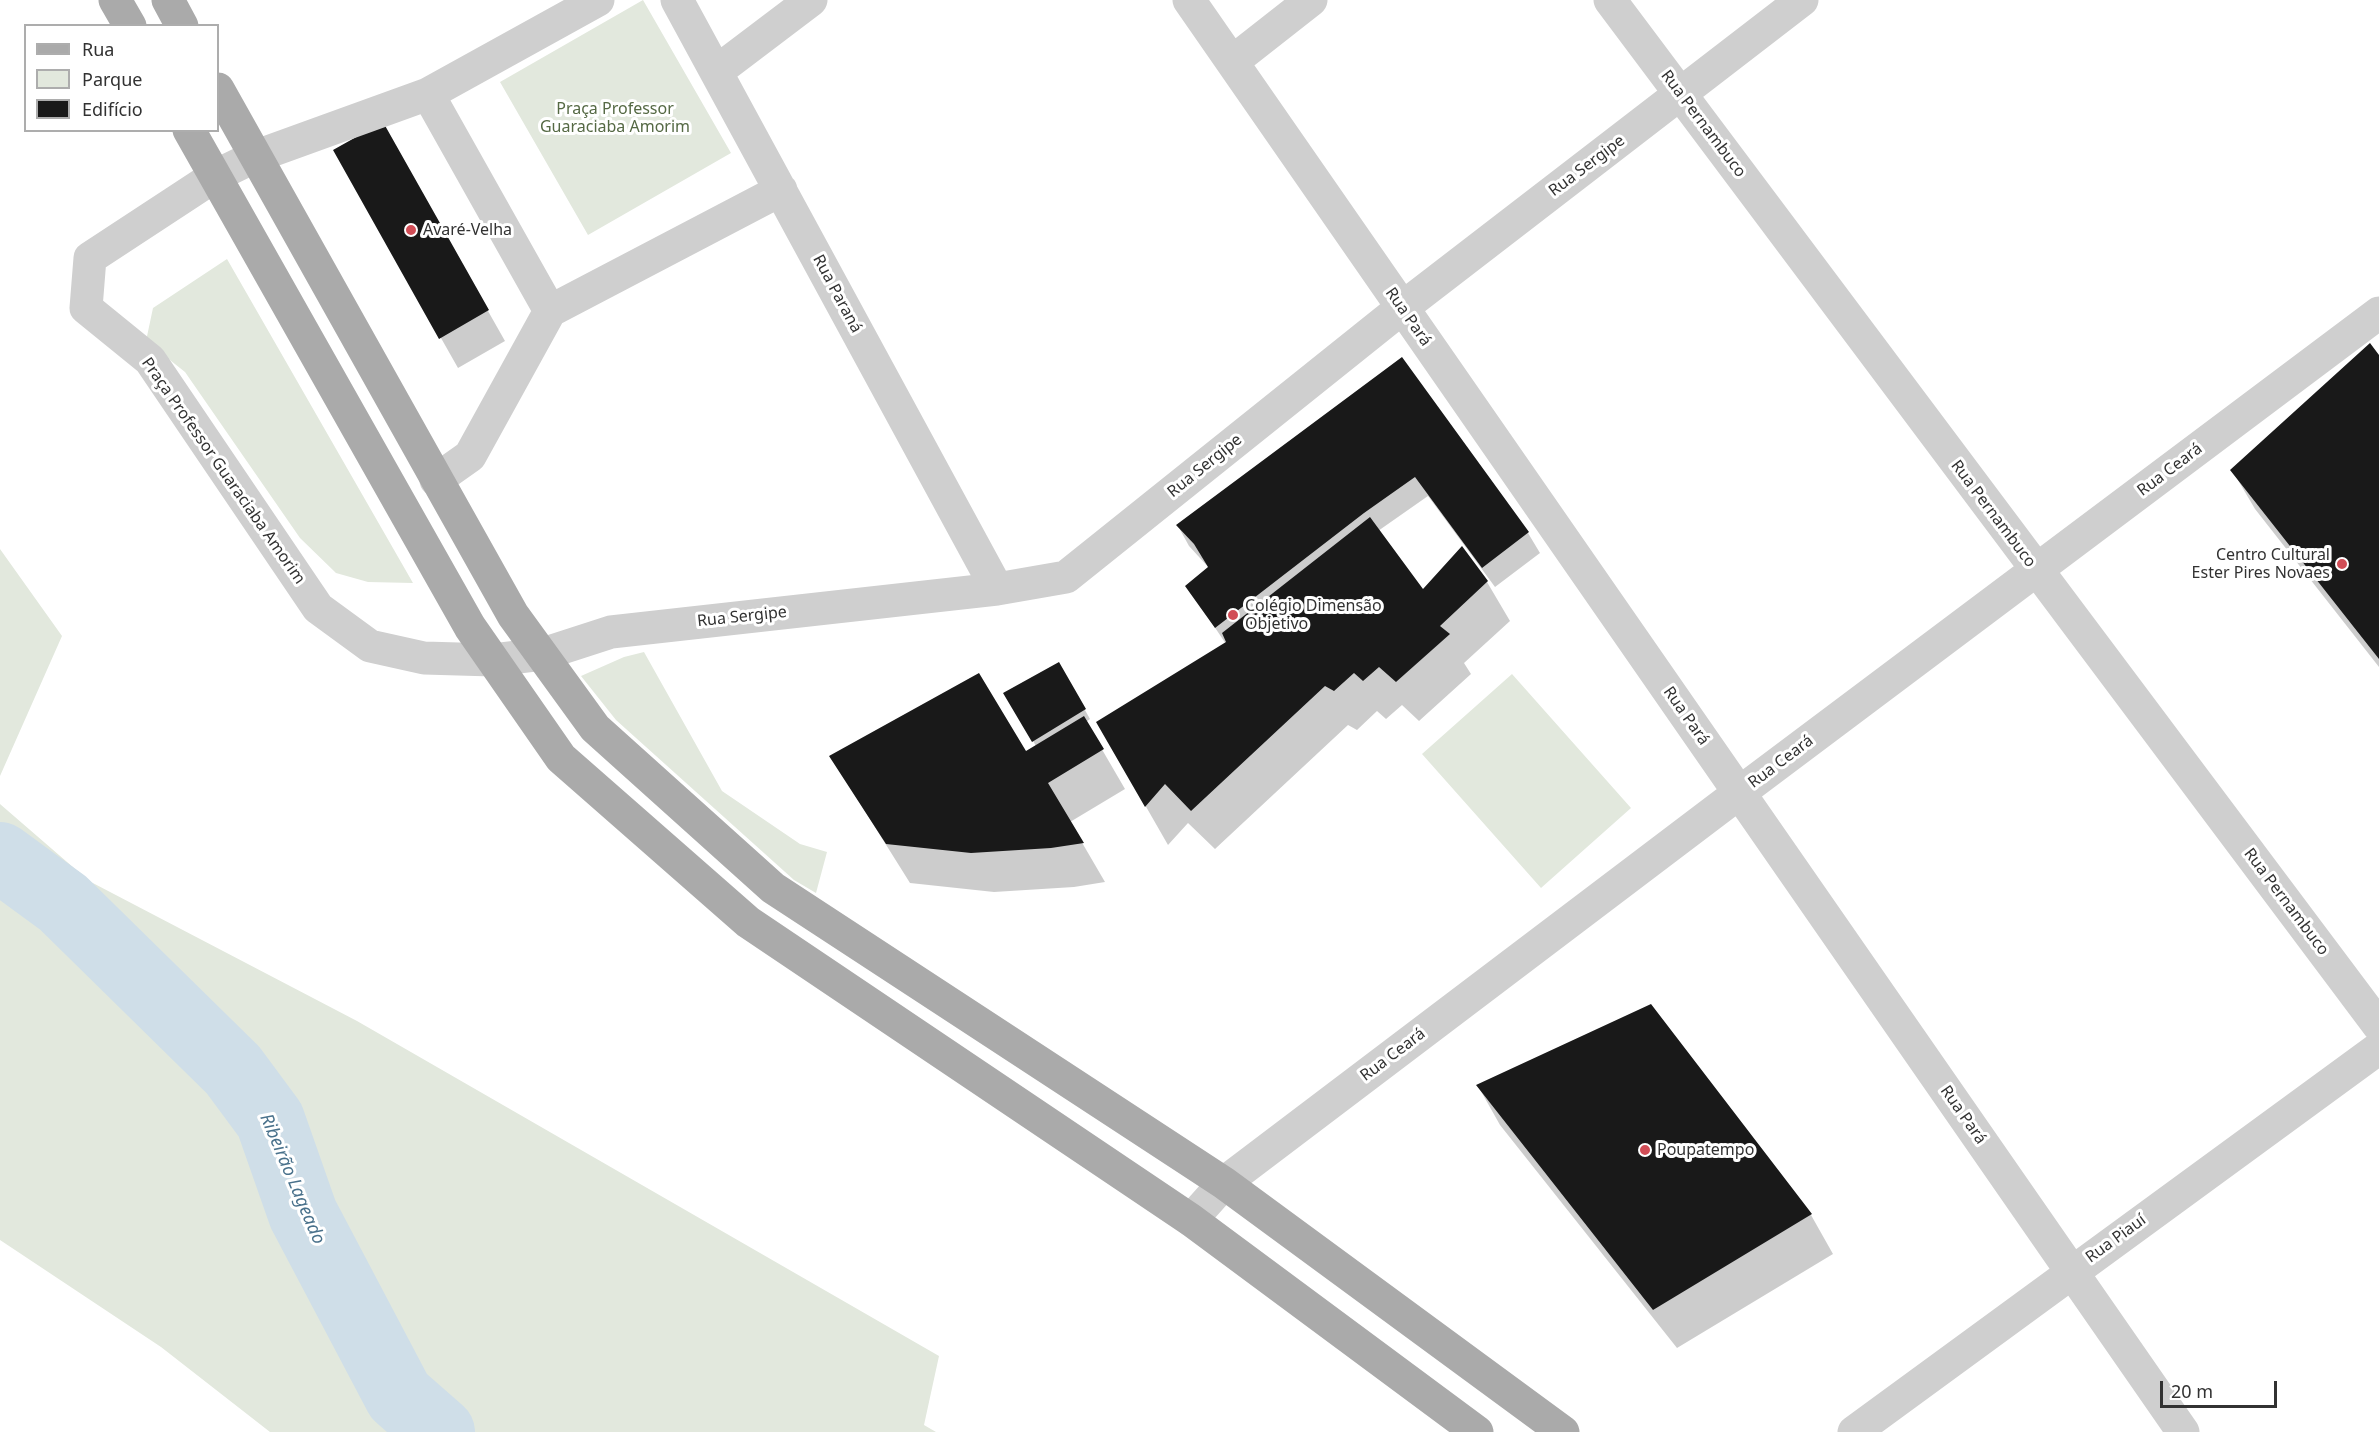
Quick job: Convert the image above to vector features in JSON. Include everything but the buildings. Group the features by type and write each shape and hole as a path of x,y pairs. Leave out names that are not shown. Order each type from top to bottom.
{"main road":[{"path":"115,0 129,24"},
{"path":"168,0 181,24"},
{"path":"219,91 513,615 595,728 773,888 1224,1183 1563,1432"},
{"path":"190,132 470,627 561,758 748,922 1191,1220 1477,1432"},
{"path":"377,463 415,442"},
{"path":"841,985 864,948"},
{"path":"1410,1382 1442,1343"}],"street":[{"name":"Praça Professor Guaraciaba Amorim","path":"493,660 424,658 370,646 318,608 150,360 86,308 90,258 216,176 254,156 428,94 598,0"},
{"name":"Rua Paraná","path":"676,0 997,589"},
{"path":"716,72 811,0"},
{"name":"Rua Pará","path":"1189,0 2183,1432"},
{"path":"1232,62 1311,0"},
{"name":"Rua Pernambuco","path":"1610,0 2379,1026"},
{"name":"Rua Sergipe","path":"493,660 543,654 611,632 997,589 1066,576 1402,308 1802,0"},
{"path":"428,94 550,311"},
{"path":"436,480 470,456 550,311 781,190"},
{"name":"Rua Ceará","path":"1191,1220 1224,1183 2379,313"},
{"name":"Rua Piauí","path":"1854,1432 2071,1271 2379,1048"}],"green space":[{"name":"Praça Professor Guaraciaba Amorim","path":"643,0 731,153 588,235 500,82"},
{"path":"227,259 413,583 368,582 336,573 300,538 185,372 146,341 153,308"},
{"path":"0,549 62,636 0,776"},
{"path":"644,652 722,791 800,844 827,852 816,893 794,880 616,720 581,676 624,657"},
{"path":"1512,674 1631,808 1541,888 1422,754"},
{"path":"0,804 89,881 357,1021 939,1356 924,1425 936,1432 270,1432 161,1347 0,1240"}],"waterway":[{"name":"Ribeirão Lageado","path":"0,857 63,903 233,1070 270,1120 303,1214 399,1396 440,1432"}],"place":[{"name":"Avaré-Velha","path":"411,230"},
{"name":"Centro Cultural Ester Pires Novaes","path":"2342,564"},
{"name":"Colégio Dimensão Objetivo","path":"1233,615"},
{"name":"Poupatempo","path":"1645,1150"}]}
